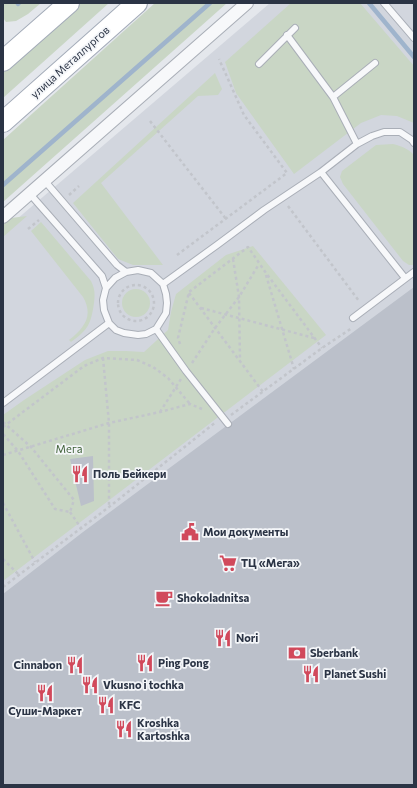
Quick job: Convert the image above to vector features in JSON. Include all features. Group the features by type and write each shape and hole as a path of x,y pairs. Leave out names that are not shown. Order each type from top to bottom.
{"main road":[{"path":"3,62 69,3"},
{"name":"улица Металлургов","path":"3,122 137,3"}],"street":[{"path":"3,217 247,3"}],"lane":[{"path":"384,3 414,38"},
{"path":"259,64 294,28"},
{"path":"287,35 333,97 357,144"},
{"path":"333,97 375,63"},
{"path":"163,284 282,198 321,172 357,144 372,136 384,132 400,132 414,143"},
{"path":"321,172 405,278"},
{"path":"44,180 117,265 126,272"},
{"path":"30,194 102,276 106,288"},
{"path":"138,270 151,273 163,284 167,303 166,313 156,329 146,334 138,335 116,330 109,324 104,310 103,300 106,288 115,278 126,272 138,270"},
{"path":"353,318 414,272"},
{"path":"3,403 109,324"},
{"path":"156,329 186,371 228,424"}],"path":[{"path":"177,255 287,173 244,115 219,59"},
{"path":"150,121 226,219"},
{"path":"272,185 365,309"},
{"path":"69,195 79,186"},
{"path":"28,229 39,220"},
{"path":"181,347 178,338 189,292 248,247 322,348"},
{"path":"233,259 239,297 240,361"},
{"path":"160,412 215,328 239,297 259,264"},
{"path":"266,273 294,369"},
{"path":"132,285 140,285 147,289 153,296 154,304 152,312 147,318 139,322 131,322 124,318 119,311 117,303 119,295 124,289 132,285"},
{"path":"189,292 263,392"},
{"path":"200,308 314,339"},
{"path":"3,587 223,418 233,415 322,348 352,328 354,331"},
{"path":"189,357 197,368"},
{"path":"103,358 109,423 109,507"},
{"path":"3,427 4,423 84,366 103,358 137,360 152,367 168,378 190,404 223,418"},
{"path":"3,455 109,423 190,404"},
{"path":"228,409 233,415"},
{"path":"4,423 31,447 74,500 70,512"},
{"path":"3,434 18,451 55,509 70,512 81,528 82,532"},
{"path":"3,503 35,562"},
{"path":"3,559 18,575"}],"shaded area":[{"name":"Мега","path":"270,3 414,3 414,785 3,785 3,231"}],"green space":[{"path":"3,3 41,3 28,14 16,21 6,22 3,18"},
{"path":"81,3 109,3 3,98 3,73"},
{"path":"155,3 227,3 3,202 3,140"},
{"path":"291,3 360,3 414,66 414,123 397,116 381,115 361,123 294,174 236,93 225,62"},
{"path":"215,73 222,89 218,95 198,96 101,183 163,265 133,265 118,259 73,203"},
{"path":"393,144 405,148 414,155 414,265 409,265 403,261 343,184 340,177 342,171 376,145"},
{"path":"27,216 3,237 3,225 11,218"},
{"path":"41,222 91,281 94,289 95,294 92,316 88,326 71,342 69,340 79,331 86,321 88,310 83,297 31,231"},
{"name":"Мега","path":"253,246 326,335 3,581 3,415 85,360 108,351 144,352 168,330 176,294 226,255"},
{"path":"136,289 146,293 150,303 146,313 136,317 126,313 122,303 126,293"}],"building":[{"name":"ТЦ «Мега»","path":"414,287 414,785 3,785 3,594 83,532"},
{"path":"93,456 94,501 81,506 70,459"}],"waterway":[{"path":"3,185 210,3"},
{"path":"369,3 414,57"}],"place":[{"name":"Поль Бейкери","path":"80,474"},
{"name":"Мои документы","path":"190,532"},
{"name":"ТЦ «Мега»","path":"228,563"},
{"name":"Shokoladnitsa","path":"164,598"},
{"name":"Nori","path":"223,638"},
{"name":"Sberbank","path":"297,653"},
{"name":"Ping Pong","path":"145,663"},
{"name":"Cinnabon","path":"75,665"},
{"name":"Planet Sushi","path":"311,674"},
{"name":"Vkusno i tochka","path":"90,685"},
{"name":"Суши-Маркет","path":"45,693"},
{"name":"KFC","path":"106,705"},
{"name":"Kroshka Kartoshka","path":"124,729"}]}
